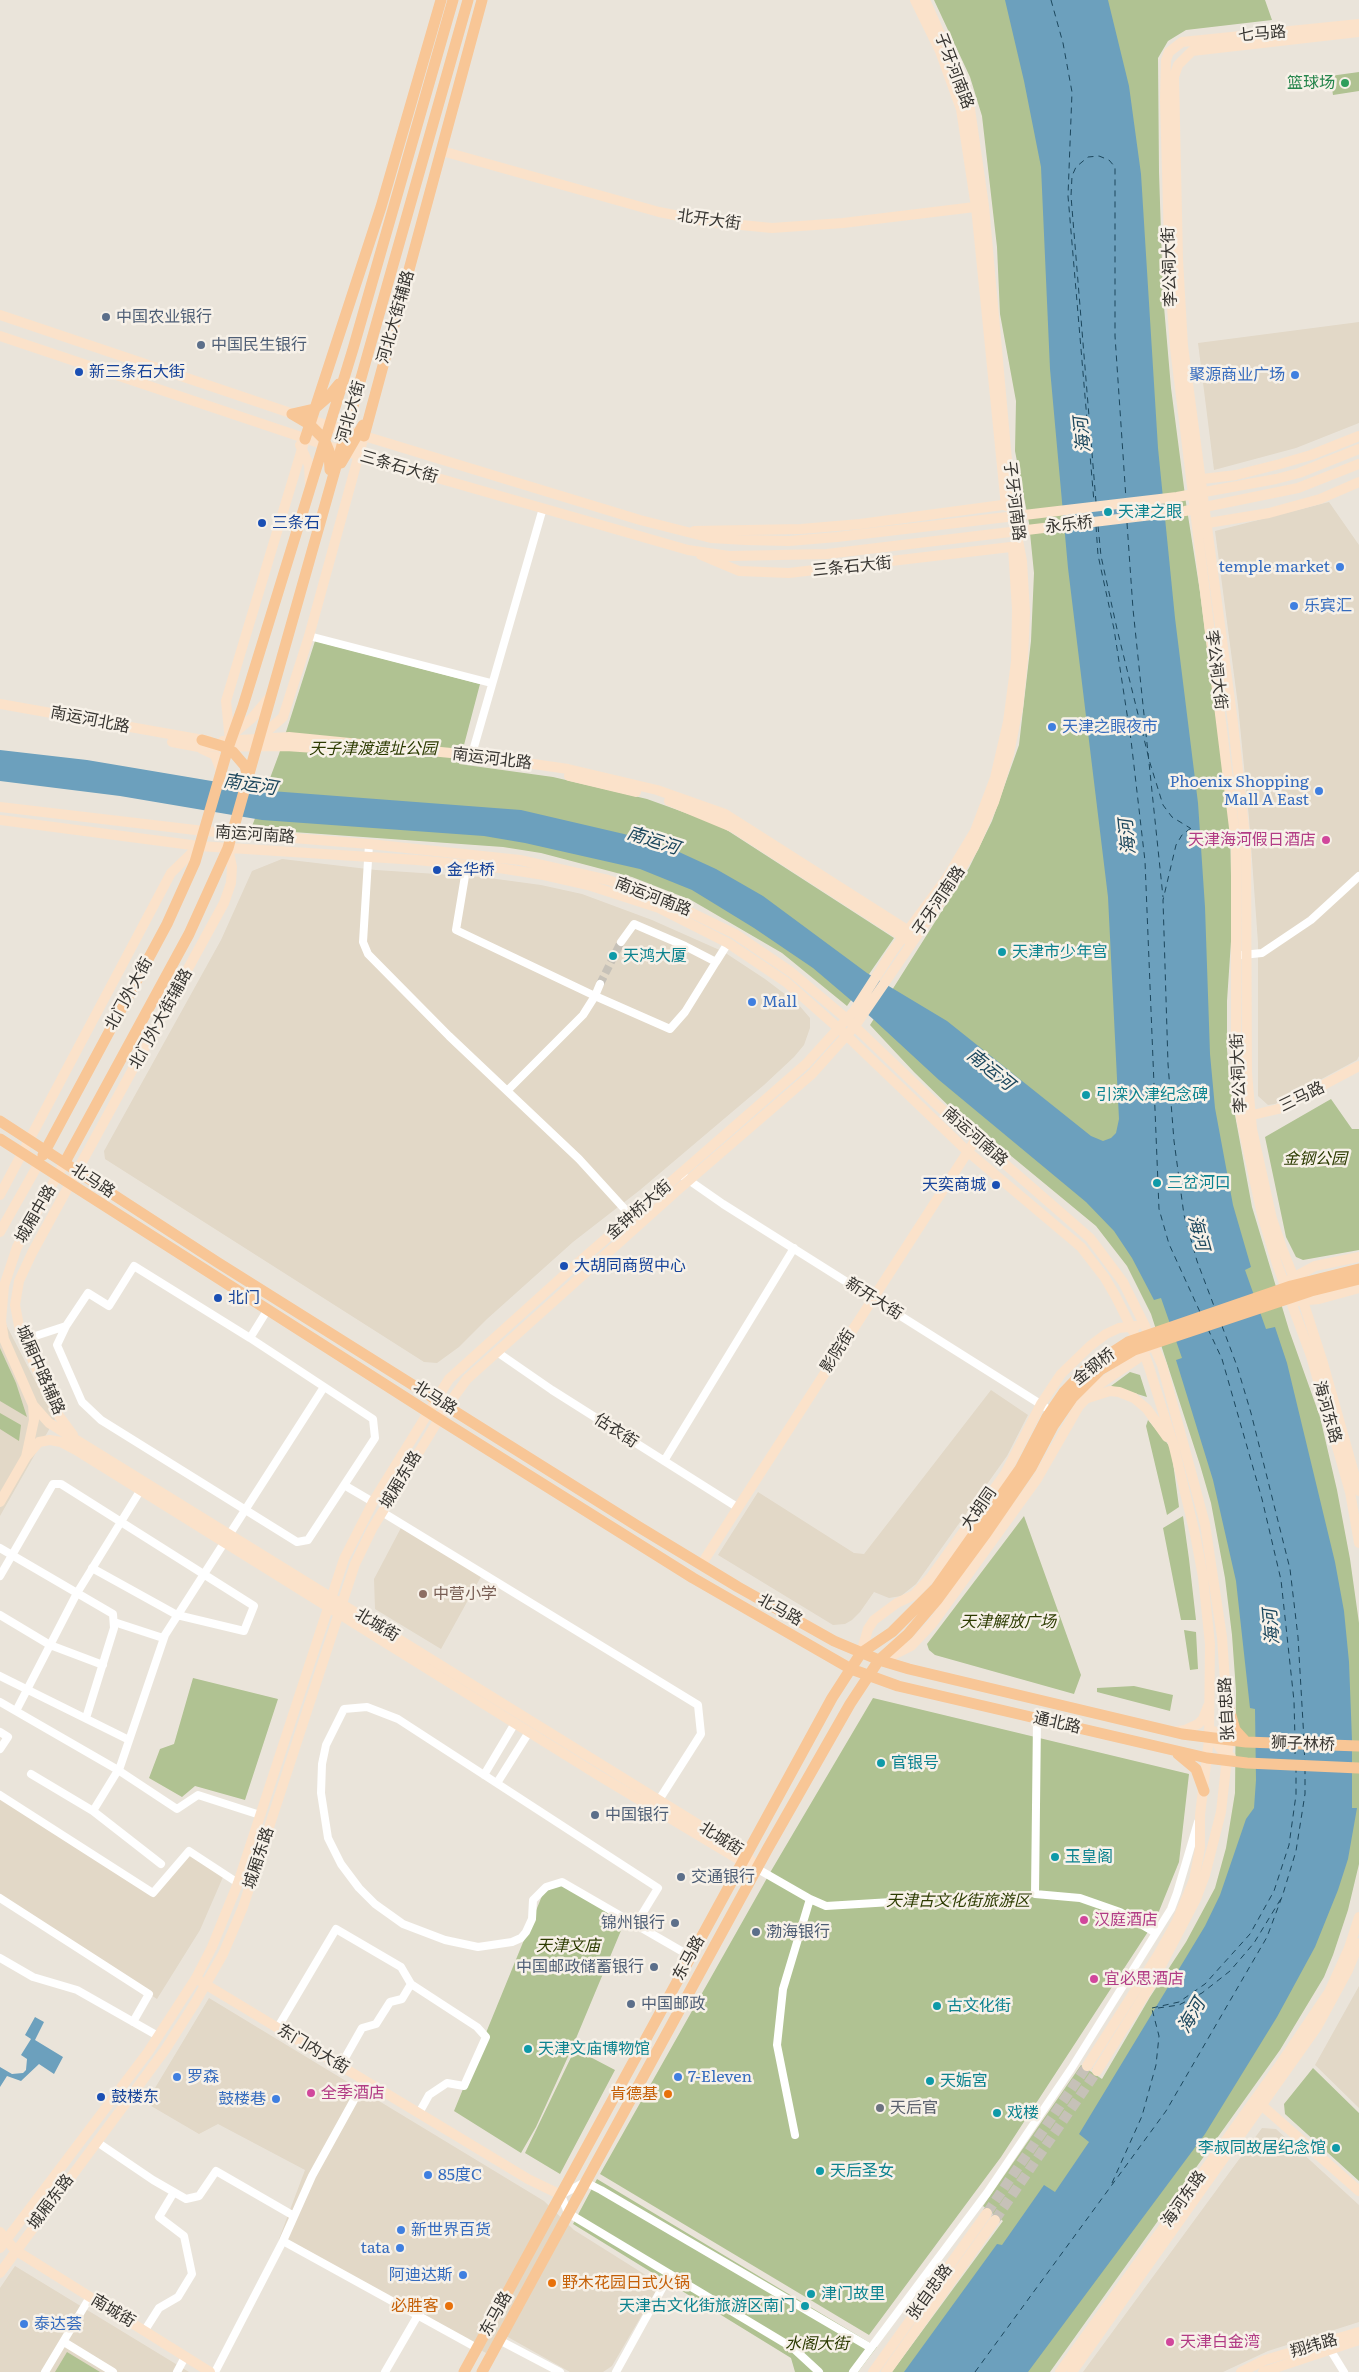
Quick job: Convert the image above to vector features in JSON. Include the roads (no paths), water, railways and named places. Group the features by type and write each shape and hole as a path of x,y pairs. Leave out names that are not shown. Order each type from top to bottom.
{"main road":[{"path":"303,443 381,207 441,0"},
{"name":"河北大街","path":"342,443 328,425 353,349 453,0"},
{"name":"河北大街","path":"208,820 227,741 310,485 342,443 468,0"},
{"name":"河北大街辅路","path":"342,443 372,408 482,0"},
{"path":"311,418 330,395 346,371"},
{"path":"292,414 311,418"},
{"path":"292,414 311,418 342,443"},
{"path":"233,830 342,443"},
{"path":"329,490 342,443"},
{"path":"200,744 227,741 242,761 248,777"},
{"name":"北门外大街","path":"39,1163 167,924 195,862 208,820"},
{"name":"北门外大街","path":"65,1162 189,934 228,848 233,830"},
{"name":"北马路","path":"0,1121 447,1406 701,1565 834,1641 879,1660"},
{"name":"北马路","path":"0,1139 439,1419 710,1588 851,1669 868,1676"},
{"name":"金钢桥","path":"933,1599 1020,1469 1060,1397 1074,1380 1096,1361 1122,1345 1148,1335 1291,1286 1359,1269"},
{"name":"金钢桥","path":"933,1599 1027,1474 1065,1407 1100,1370 1124,1354 1161,1340 1311,1291 1359,1279"},
{"path":"304,1332 312,1320"},
{"path":"861,1653 892,1632 933,1599"},
{"path":"879,1660 908,1634 933,1599"},
{"name":"东马路","path":"464,2372 744,1858 828,1707 861,1653"},
{"name":"东马路","path":"482,2372 756,1868 879,1660"},
{"name":"通北路","path":"879,1660 909,1669 1174,1732 1213,1739 1246,1742"},
{"name":"通北路","path":"868,1676 898,1686 1170,1750 1207,1758 1228,1759 1247,1763"},
{"path":"1228,1705 1235,1730 1246,1742"},
{"name":"狮子林桥","path":"1246,1742 1359,1746"},
{"path":"1170,1750 1184,1758 1196,1769 1204,1791"},
{"name":"狮子林桥","path":"1247,1763 1359,1768"}],"street":[{"name":"子牙河南路","path":"914,0 940,51 958,102 980,206"},
{"name":"子牙河南路","path":"858,1013 910,937 949,889 974,847 994,802 1009,754 1018,708 1023,660 1025,612 1022,562 1016,547 1009,504 970,109 959,77 925,0"},
{"name":"七马路","path":"1169,52 1182,42 1359,24"},
{"name":"七马路","path":"1183,58 1192,51 1202,49 1359,32"},
{"name":"李公祠大街","path":"1169,52 1165,68 1165,100 1170,288 1190,480 1233,813 1246,1040 1246,1120 1264,1190 1282,1248 1289,1280"},
{"name":"李公祠大街","path":"1183,58 1178,65 1174,77 1178,274 1183,346 1243,816 1242,955"},
{"name":"北开大街","path":"442,150 659,212 710,222 772,228 843,223 980,206"},
{"path":"0,315 292,414"},
{"name":"三条石大街","path":"0,336 286,433 303,443 380,441 568,499 684,532 711,538 746,540"},
{"name":"三条石大街","path":"311,418 328,425 342,443 359,456 688,550 738,571 789,573 1016,547"},
{"path":"1190,480 1236,475 1280,464 1310,455 1359,436"},
{"path":"303,443 309,465 310,485"},
{"path":"227,741 226,701 303,443"},
{"path":"257,742 283,717 309,636 359,456 342,443"},
{"name":"永乐桥","path":"746,540 789,541 837,537 1226,490 1299,473 1359,449"},
{"name":"永乐桥","path":"743,556 827,554 1185,511 1298,488 1359,464"},
{"path":"1196,525 1269,513 1320,499 1359,482"},
{"name":"三条石大街","path":"684,532 718,529 801,529 860,524 1009,504"},
{"path":"470,758 543,508"},
{"name":"三条石大街","path":"688,550 743,556"},
{"path":"309,636 491,683"},
{"path":"227,741 252,718 269,697"},
{"name":"南运河北路","path":"0,704 200,744"},
{"name":"南运河北路","path":"0,710 200,744"},
{"name":"南运河北路","path":"227,741 257,742 289,737 470,758 563,775 644,794 698,812 734,828 910,937"},
{"path":"200,744 215,755 221,771"},
{"name":"南运河南路","path":"0,807 204,831 233,830 526,861 581,872 634,888 704,917 735,934 791,972 851,1022 976,1139 1090,1238 1124,1282 1145,1326"},
{"name":"南运河南路","path":"0,820 199,846 467,864 544,874 608,890 659,908 728,943 786,982 843,1031 967,1150 1081,1247 1105,1278 1132,1330"},
{"path":"369,844 363,942 368,954 448,1036 579,1159 631,1216"},
{"path":"0,1195 171,873 199,846"},
{"name":"北门外大街辅路","path":"70,1184 224,903 230,883 232,867 228,848"},
{"path":"467,864 456,930 595,996 670,1029 685,1012 728,943"},
{"path":"1242,955 1262,953 1311,920 1359,876"},
{"path":"621,942 634,924 716,962"},
{"path":"507,1091 583,1015 600,984"},
{"name":"金钟桥大街","path":"447,1406 468,1379 843,1031 858,1013"},
{"name":"三马路","path":"1246,1120 1278,1109 1359,1066"},
{"name":"三马路","path":"1246,1120 1288,1110 1359,1071"},
{"name":"影院街","path":"701,1565 967,1150 976,1139"},
{"name":"城厢中路","path":"0,1502 26,1457 34,1428 33,1405 4,1339 2,1321 5,1278 17,1247 65,1162"},
{"name":"城厢中路","path":"0,1232 39,1163"},
{"name":"金钟桥大街","path":"428,1411 458,1370 631,1216 684,1177"},
{"name":"新开大街","path":"684,1177 1069,1422"},
{"name":"城厢中路辅路","path":"70,1184 19,1281 16,1310 23,1340 60,1416 80,1442"},
{"path":"664,1461 794,1248"},
{"path":"1359,1258 1315,1266 1289,1280 1277,1296 1303,1301 1359,1288"},
{"path":"134,1266 250,1338 373,1420 375,1438 308,1540 297,1542 101,1420 82,1402 57,1345 66,1326 88,1293 109,1306 134,1266"},
{"name":"海河东路","path":"1289,1280 1291,1300 1356,1495"},
{"name":"海河东路","path":"1289,1280 1303,1301 1323,1363 1356,1495 1355,1518 1359,1543"},
{"path":"250,1338 268,1309"},
{"path":"23,1340 66,1326"},
{"name":"大胡同","path":"861,1653 868,1629 874,1620 897,1603 914,1595 931,1577 1009,1467 1040,1404 1061,1374 1090,1346 1112,1331 1132,1330 1145,1326 1164,1334 1152,1343 1144,1353 1109,1376 1085,1399 1069,1422 1037,1479 947,1605 910,1646 879,1660"},
{"name":"张自忠路","path":"1097,2072 1152,1983 1196,1898 1205,1875 1221,1812 1228,1759 1228,1705 1222,1637 1205,1524 1162,1364 1145,1326"},
{"name":"张自忠路","path":"1087,2066 1158,1955 1194,1880 1200,1848 1200,1815 1207,1758 1213,1739 1210,1700 1210,1644 1203,1578 1195,1534 1174,1447 1144,1353 1132,1330"},
{"name":"城厢中路","path":"0,1336 11,1355"},
{"name":"估衣街","path":"497,1352 737,1507"},
{"path":"92,1811 118,1770 163,1638 324,1387"},
{"path":"1085,1399 1110,1391 1119,1392 1134,1398 1147,1409 1174,1447"},
{"name":"北城街","path":"33,1405 49,1423 226,1539"},
{"name":"城厢东路","path":"0,2273 160,2057 206,1985 243,1907 355,1564 382,1512 447,1406"},
{"name":"城厢东路","path":"0,2248 3,2235 158,2036 196,1978 215,1940 238,1883 350,1544 428,1411"},
{"name":"北城街","path":"26,1457 39,1442 50,1440 61,1442 140,1491 226,1539 659,1800 756,1868"},
{"path":"0,1576 53,1484 61,1484 254,1606 244,1630 177,1615 92,1568"},
{"path":"344,1485 373,1502"},
{"path":"16,1711 77,1593 140,1491"},
{"path":"382,1512 698,1705 701,1734 659,1800"},
{"path":"0,1548 113,1614 114,1628 86,1718"},
{"name":"北城街","path":"341,1608 528,1732 744,1858"},
{"path":"0,1615 50,1645 103,1665"},
{"path":"114,1622 163,1638"},
{"path":"0,1676 129,1740"},
{"path":"1174,1732 1185,1730 1198,1724 1203,1719 1210,1700"},
{"path":"0,1702 118,1770 177,1809 198,1795 260,1815"},
{"path":"636,1924 658,1888 398,1719 367,1707 344,1709 326,1745 322,1764 321,1792 328,1838 340,1864 359,1888 375,1904 403,1924 445,1940 478,1947 512,1942 521,1938 532,1919 533,1900 546,1887 562,1882 690,1956"},
{"path":"1037,1719 1035,1894 1080,1898 1120,1912 1156,1933"},
{"path":"484,1775 515,1723"},
{"path":"0,1732 8,1737 0,1749"},
{"path":"497,1783 528,1732"},
{"path":"1213,1739 1228,1759"},
{"path":"31,1774 92,1811 161,1864"},
{"path":"0,1795 153,1893 189,1851 238,1883"},
{"path":"852,2372 987,2193 1028,2134 1156,1933 1177,1893 1200,1815"},
{"path":"756,1868 826,1906 908,1901"},
{"path":"0,1898 149,1994 133,2022"},
{"path":"794,2135 777,2045 783,1989 810,1899"},
{"name":"海河东路","path":"1072,2372 1259,2103 1329,1992 1349,1948 1359,1917"},
{"path":"278,2027 336,1929 402,1967 411,1984 477,2027 486,2037 464,2086 447,2083 429,2095 419,2113"},
{"name":"海河东路","path":"1060,2372 1317,2027 1336,1995 1359,1943"},
{"path":"0,1958 34,1977 77,1990 158,2036"},
{"name":"东门内大街","path":"196,1978 528,2179 561,2195"},
{"path":"341,2065 362,2028 376,2024 390,2002 402,1999 411,1984"},
{"path":"215,2372 284,2241 312,2176 365,2080"},
{"path":"1259,2103 1359,2191"},
{"path":"97,2142 186,2199 199,2196 216,2171 294,2216"},
{"path":"819,2372 793,2348 568,2213 561,2195 585,2182 602,2190 871,2348"},
{"path":"145,2330 158,2308 178,2297 192,2274 184,2236 159,2217 174,2192"},
{"name":"张自忠路","path":"873,2372 987,2213"},
{"name":"张自忠路","path":"886,2372 995,2220"},
{"name":"南城街","path":"3,2235 16,2250 210,2372"},
{"path":"284,2241 477,2348"},
{"name":"南城街","path":"0,2248 16,2250"},
{"path":"616,2372 670,2274"},
{"path":"45,2372 90,2297"},
{"path":"386,2372 418,2315"},
{"name":"翔纬路","path":"1263,2372 1359,2332"},
{"path":"499,2340 560,2372"},
{"name":"翔纬路","path":"1241,2372 1265,2360 1359,2340"},
{"path":"64,2342 114,2372"},
{"path":"1328,2346 1344,2372"},
{"path":"177,2372 185,2357"}],"water":[{"path":"1005,0 1108,0 1129,86 1141,174 1158,448 1175,618 1198,803 1205,907 1210,1054 1215,1108 1233,1205 1251,1267 1245,1270 1266,1329 1275,1327 1287,1363 1335,1562 1344,1611 1349,1662 1352,1808 1357,1808 1348,1859 1338,1890 1315,1947 1277,2017 1205,2134 1028,2372 904,2372 997,2244 1002,2245 1044,2185 1055,2192 1089,2142 1079,2134 1205,1926 1220,1895 1246,1819 1254,1808 1256,1780 1255,1709 1250,1708 1236,1581 1213,1480 1176,1360 1182,1358 1161,1298 1154,1300 1132,1258 1114,1231 1086,1202 939,1080 873,1019 813,968 754,928 692,890 640,869 525,843 484,836 262,820 120,796 0,781 0,750 87,760 271,791 521,810 624,834 666,846 716,869 763,896 867,973 947,1021 1091,1136 1103,1141 1111,1138 1116,1133 1119,1119 1108,897 1068,568 1050,369 1041,167 1024,81"},
{"path":"35,2017 44,2022 35,2040 63,2057 54,2074 39,2064 21,2081 7,2076 0,2087 0,2067 12,2074 23,2073 26,2070 27,2059 21,2055 31,2039 25,2035"}],"tunnel":[{"path":"600,984 621,942"},
{"path":"987,2213 1087,2066"},
{"path":"995,2220 1097,2071"}],"place":[{"name":"篮球场","path":"1345,83"},
{"name":"中国农业银行","path":"106,317"},
{"name":"中国民生银行","path":"201,345"},
{"name":"新三条石大街","path":"79,372"},
{"name":"聚源商业广场","path":"1295,375"},
{"name":"天津之眼","path":"1108,512"},
{"name":"三条石","path":"262,523"},
{"name":"temple market","path":"1340,567"},
{"name":"乐宾汇","path":"1294,606"},
{"name":"天津之眼夜市","path":"1052,727"},
{"name":"Phoenix Shopping Mall A East","path":"1319,791"},
{"name":"天津海河假日酒店","path":"1326,840"},
{"name":"金华桥","path":"437,870"},
{"name":"天津市少年宫","path":"1002,952"},
{"name":"天鸿大厦","path":"613,956"},
{"name":"Mall","path":"752,1002"},
{"name":"引滦入津纪念碑","path":"1086,1095"},
{"name":"三岔河口","path":"1157,1183"},
{"name":"天奕商城","path":"996,1185"},
{"name":"大胡同商贸中心","path":"564,1266"},
{"name":"北门","path":"218,1298"},
{"name":"中营小学","path":"423,1594"},
{"name":"官银号","path":"881,1763"},
{"name":"中国银行","path":"595,1815"},
{"name":"玉皇阁","path":"1055,1857"},
{"name":"交通银行","path":"681,1877"},
{"name":"汉庭酒店","path":"1084,1920"},
{"name":"锦州银行","path":"675,1923"},
{"name":"渤海银行","path":"756,1932"},
{"name":"中国邮政储蓄银行","path":"654,1967"},
{"name":"宜必思酒店","path":"1094,1979"},
{"name":"中国邮政","path":"631,2004"},
{"name":"古文化街","path":"937,2006"},
{"name":"天津文庙博物馆","path":"528,2049"},
{"name":"罗森","path":"177,2077"},
{"name":"7-Eleven","path":"678,2077"},
{"name":"天姤宮","path":"930,2081"},
{"name":"全季酒店","path":"311,2093"},
{"name":"肯德基","path":"668,2094"},
{"name":"鼓楼东","path":"101,2097"},
{"name":"鼓楼巷","path":"276,2099"},
{"name":"天后官","path":"880,2108"},
{"name":"戏楼","path":"997,2113"},
{"name":"李叔同故居纪念馆","path":"1336,2148"},
{"name":"天后圣女","path":"820,2171"},
{"name":"85度C","path":"428,2175"},
{"name":"新世界百货","path":"401,2230"},
{"name":"tata","path":"400,2248"},
{"name":"阿迪达斯","path":"463,2275"},
{"name":"野木花园日式火锅","path":"552,2283"},
{"name":"津门故里","path":"811,2294"},
{"name":"必胜客","path":"449,2306"},
{"name":"天津古文化街旅游区南门","path":"805,2306"},
{"name":"泰达荟","path":"24,2324"},
{"name":"天津白金湾","path":"1170,2342"}],"water label":[{"name":"海河","path":"1083,435"},
{"name":"南运河","path":"250,785"},
{"name":"海河","path":"1128,837"},
{"name":"南运河","path":"653,841"},
{"name":"南运河","path":"990,1070"},
{"name":"海河","path":"1198,1233"},
{"name":"海河","path":"1272,1627"},
{"name":"海河","path":"1192,2016"}],"park label":[{"name":"天子津渡遗址公园","path":"373,749"},
{"name":"金钢公园","path":"1315,1159"},
{"name":"天津解放广场","path":"1008,1622"},
{"name":"天津古文化街旅游区","path":"958,1901"},
{"name":"天津文庙","path":"568,1946"},
{"name":"水阁大街","path":"817,2344"}]}
